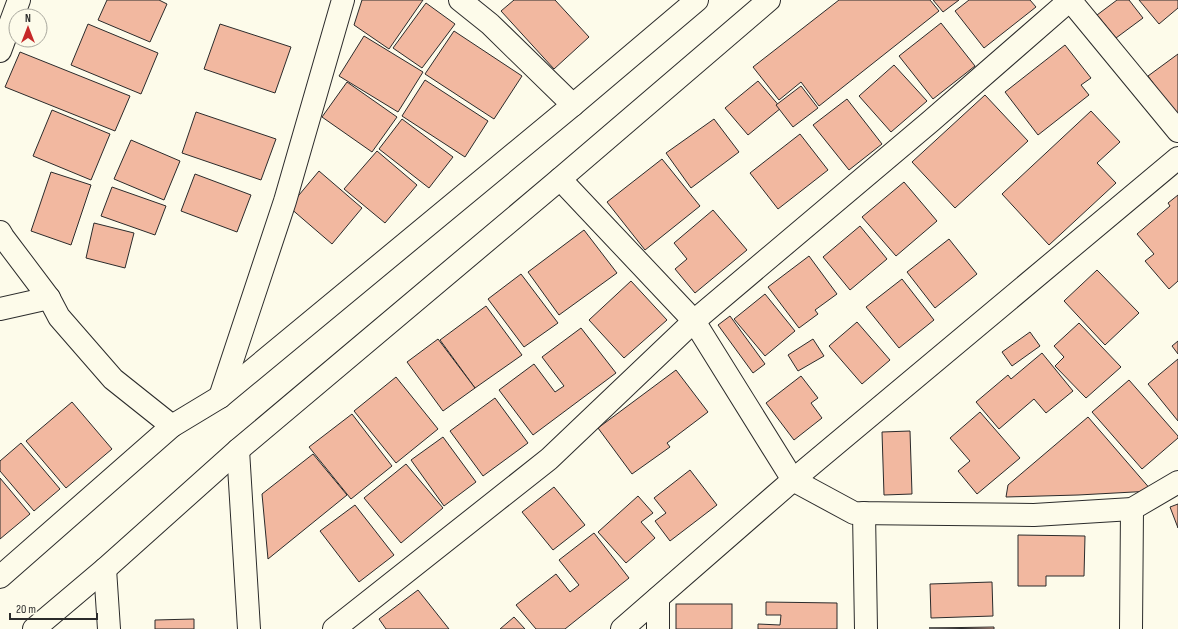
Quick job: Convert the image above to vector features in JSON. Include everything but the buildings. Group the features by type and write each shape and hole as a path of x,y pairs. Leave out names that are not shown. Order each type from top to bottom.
{"street":[{"path":"0,51 19,0"},
{"path":"220,396 285,201 343,0"},
{"path":"460,0 490,24 573,105"},
{"path":"0,577 172,426 220,396 573,105 697,0"},
{"path":"34,629 106,569 238,450 560,179 769,0"},
{"path":"334,629 549,459 694,321 931,121 1070,0 1178,131"},
{"path":"622,629 793,480 1178,158"},
{"path":"560,179 694,321 793,480 854,513 1034,515 1132,509 1178,482"},
{"path":"0,232 49,298 59,317 113,379 172,426"},
{"path":"0,309 49,298"},
{"path":"238,450 249,629"},
{"path":"1131,629 1132,509"},
{"path":"864,513 866,629"},
{"path":"106,569 109,629"},
{"path":"658,598 658,629"}]}
